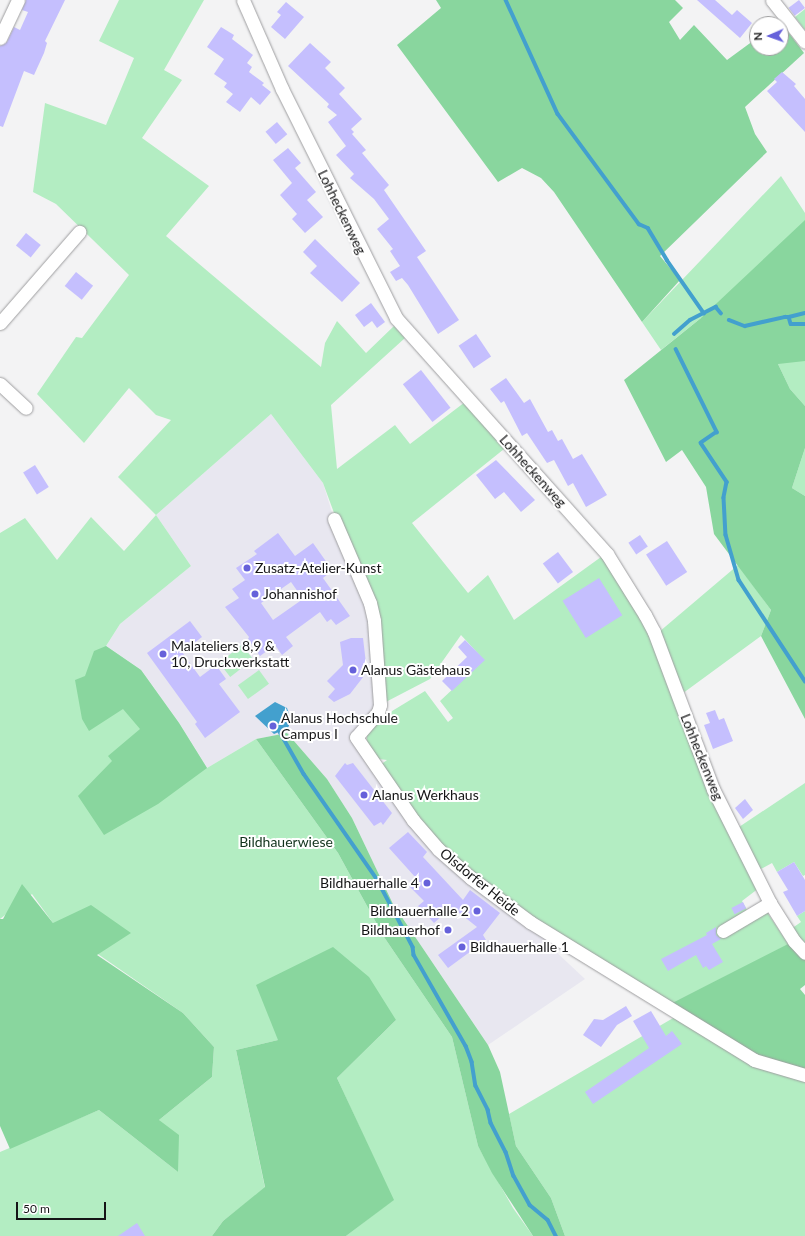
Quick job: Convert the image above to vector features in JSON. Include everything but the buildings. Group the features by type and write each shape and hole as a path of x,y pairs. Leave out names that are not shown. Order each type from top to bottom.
{"street":[{"path":"0,38 18,0"},
{"name":"Lohheckenweg","path":"243,0 282,89 396,318 606,554 651,625 713,789 770,904 794,941 805,952"},
{"path":"772,0 805,42"},
{"path":"0,323 80,232"},
{"path":"0,384 26,408"},
{"name":"Olsdorfer Heide","path":"334,518 370,603 374,621 380,705 378,712 356,737 397,798 438,849 471,878 518,912 754,1060 805,1075"},
{"path":"723,931 770,904"}],"shaded area":[{"name":"Alanus Hochschule Campus I","path":"271,414 323,483 334,519 370,603 381,696 356,737 393,793 561,940 553,949 585,979 488,1045 393,904 352,818 327,779 287,733 256,739 207,768 179,723 141,670 106,646 120,624 191,566 156,515"}],"green space":[{"path":"119,0 204,0 164,70 182,80 142,138 209,186 166,236 321,367 325,343 337,321 366,353 394,326 405,338 331,405 337,469 395,425 410,444 469,399 509,445 412,523 468,593 488,575 514,620 601,557 659,632 738,565 771,610 761,636 675,699 759,888 742,901 753,921 767,912 789,945 672,1003 471,878 376,768 387,760 379,759 367,745 367,735 374,722 425,691 448,722 453,718 440,701 484,660 461,635 430,679 380,705 374,621 323,483 271,414 156,515 118,477 171,420 156,415 129,388 84,443 37,394 76,337 82,338 129,275 56,204 33,192 45,103 106,125 134,58 99,41"},
{"path":"436,0 675,0 683,8 669,22 680,40 694,25 727,60 749,44 749,56 789,56 789,33 804,53 745,107 755,134 767,152 660,256 680,280 642,322 554,192 541,178 522,168 498,182 397,45 441,8"},
{"path":"805,9 805,30 795,17"},
{"path":"781,176 805,213 805,406 790,389 778,364 701,318 661,350 642,322"},
{"path":"805,220 805,361 778,364 790,389 805,406 805,448 792,488 805,496 805,719 761,636 771,610 714,534 706,487 682,450 666,462 624,380 701,318"},
{"path":"805,448 805,496 792,488"},
{"name":"Bildhauerwiese","path":"156,515 191,566 120,624 106,646 141,670 179,723 207,768 256,739 338,853 384,937 452,1037 478,1146 513,1208 533,1236 346,1236 393,1200 337,1078 396,1020 278,1040 236,1050 265,1188 223,1221 212,1236 0,1236 0,1152 99,1110 178,1172 159,1120 212,1077 214,1047 183,1013 53,923 32,894 0,919 0,533 25,518 57,560 91,517 124,551"},
{"path":"242,645 253,659 230,677 219,663"},
{"path":"106,646 141,670 179,723 207,768 158,804 104,835 78,796 112,761 108,756 140,729 123,709 89,731 82,719 75,680 85,676 94,651"},
{"path":"259,670 269,684 248,699 238,685"},
{"path":"287,733 327,779 352,818 393,904 488,1045 500,1072 516,1146 551,1198 565,1236 533,1236 492,1173 478,1146 452,1037 384,937 338,853 256,739"},
{"path":"805,783 805,875 803,876 794,862 777,872 772,863 759,870 739,827"},
{"path":"22,884 53,923 91,905 131,933 97,955 183,1013 214,1047 212,1077 159,1120 179,1135 178,1172 99,1110 10,1149 0,1126 0,919 3,919"},
{"path":"805,911 805,953 791,929 801,922 797,916"},
{"path":"794,941 805,953 805,985 800,989 805,995 805,1075 754,1060 672,1003"},
{"path":"333,947 369,977 396,1020 337,1078 394,1200 346,1236 212,1236 223,1221 265,1187 236,1050 278,1040 256,985"},
{"path":"680,1014 805,1075 805,1236 565,1236 551,1198 516,1146 509,1114"}],"water":[{"path":"275,702 287,708 291,720 288,728 274,734 255,716"}],"waterway":[{"path":"506,0 558,114 639,224 648,228 667,260 704,313"},
{"path":"674,334 690,320 716,307 721,313"},
{"path":"789,317 805,313"},
{"path":"729,320 745,326 789,317 791,324 805,324"},
{"path":"676,349 717,432 701,443 727,482 724,498 726,535 739,580 805,681"},
{"path":"280,732 304,774 377,879 413,947 414,955 466,1046 472,1062 476,1086 488,1110 491,1123 506,1152 514,1176 530,1205 548,1220 556,1236"}],"place":[{"name":"Zusatz-Atelier-Kunst","path":"247,568"},
{"name":"Johannishof","path":"255,594"},
{"name":"Malateliers 8,9 & 10, Druckwerkstatt","path":"163,654"},
{"name":"Alanus Gästehaus","path":"353,670"},
{"name":"Alanus Hochschule Campus I","path":"273,726"},
{"name":"Alanus Werkhaus","path":"364,795"},
{"name":"Bildhauerhalle 4","path":"427,883"},
{"name":"Bildhauerhalle 2","path":"477,911"},
{"name":"Bildhauerhof","path":"448,930"},
{"name":"Bildhauerhalle 1","path":"462,947"}]}
